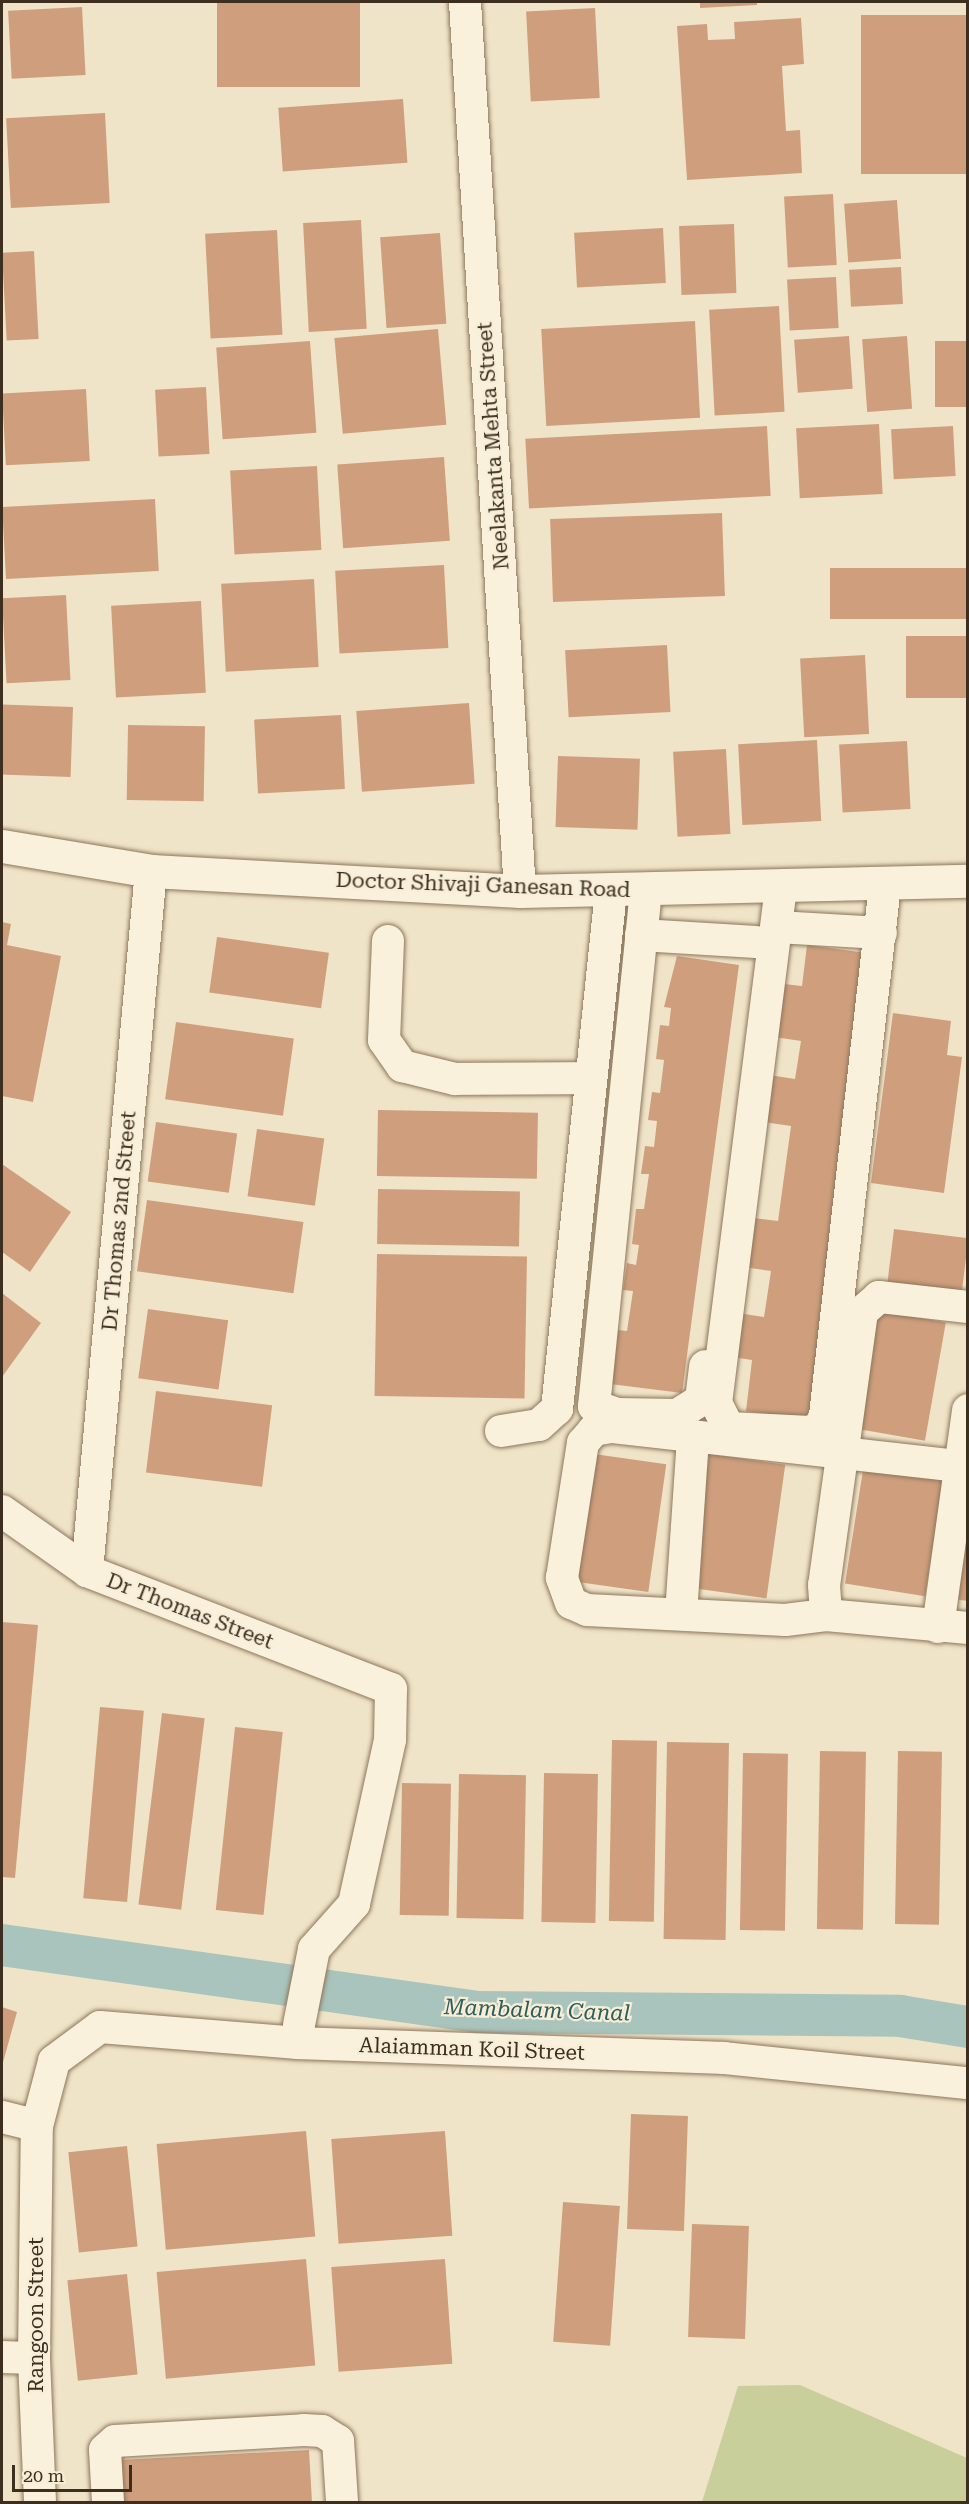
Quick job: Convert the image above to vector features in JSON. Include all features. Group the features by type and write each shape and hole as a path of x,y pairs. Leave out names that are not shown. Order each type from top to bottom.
{"street":[{"name":"Neelakanta Mehta Street","path":"465,2 520,891"},
{"name":"Doctor Shivaji Ganesan Road","path":"2,846 151,871 520,891 772,888 968,881"},
{"name":"Dr Thomas 2nd Street","path":"87,1571 151,871"},
{"path":"766,935 716,1403 729,1428 810,1432 820,1427 825,1415 885,885"},
{"path":"646,890 594,1406 617,1414 677,1415 701,1400 772,888"},
{"path":"501,1431 539,1425 557,1409 611,891"},
{"path":"641,936 881,933"},
{"path":"388,941 384,1040 402,1066 455,1079 591,1078"},
{"path":"826,1615 841,1450 862,1311 879,1297 968,1307"},
{"path":"963,1467 841,1450 693,1436 594,1430 583,1443 562,1578 571,1603 587,1610 785,1620 826,1615 953,1628 968,1410"},
{"path":"681,1614 693,1436"},
{"name":"Dr Thomas Street","path":"2,1511 87,1571 391,1689 390,1740 354,1904 314,1949 299,2025"},
{"name":"Alaiamman Koil Street","path":"38,2126 54,2061 100,2027 298,2043 724,2058 968,2083"},
{"path":"2,2117 38,2126"},
{"name":"Rangoon Street","path":"38,2126 34,2358 40,2502"},
{"path":"2,2357 34,2358"},
{"path":"108,2502 105,2450 115,2441 304,2430 322,2431 338,2441 342,2502"}],"green space":[{"path":"800,2385 967,2458 967,2502 702,2502 738,2386"}],"building":[{"path":"217,2 360,2 360,87 217,87"},
{"path":"700,2 757,2 757,5 700,8"},
{"path":"82,7 86,75 12,79 8,11"},
{"path":"595,8 600,98 531,101 526,12"},
{"path":"861,15 968,15 968,174 861,174"},
{"path":"801,18 804,64 782,66 786,131 800,130 802,173 687,180 677,26 707,24 708,40 735,39 734,22"},
{"path":"403,99 407,163 283,172 278,108"},
{"path":"105,113 110,203 11,208 6,118"},
{"path":"833,194 837,265 788,267 784,197"},
{"path":"897,200 901,259 848,263 844,204"},
{"path":"361,220 367,329 309,332 303,223"},
{"path":"734,224 736,293 681,295 679,226"},
{"path":"663,228 666,283 577,288 574,233"},
{"path":"277,230 282,335 211,339 205,234"},
{"path":"440,233 446,324 386,328 380,237"},
{"path":"34,251 39,339 7,341 2,253"},
{"path":"901,267 903,304 851,307 849,270"},
{"path":"836,277 839,328 790,330 787,280"},
{"path":"779,306 785,412 715,416 709,310"},
{"path":"695,321 700,418 546,426 541,329"},
{"path":"438,329 446,425 343,434 334,338"},
{"path":"849,336 853,389 798,393 794,340"},
{"path":"907,336 912,409 867,412 862,339"},
{"path":"310,341 316,433 223,439 216,348"},
{"path":"935,341 968,341 968,407 935,407"},
{"path":"206,387 210,454 159,457 155,390"},
{"path":"86,389 90,461 6,465 2,393"},
{"path":"879,424 883,494 800,498 796,428"},
{"path":"767,426 771,496 529,509 525,439"},
{"path":"953,426 956,476 894,479 891,429"},
{"path":"444,457 450,541 343,548 337,464"},
{"path":"317,466 321,550 235,554 230,471"},
{"path":"155,499 159,571 6,579 2,507"},
{"path":"722,513 725,596 553,602 550,519"},
{"path":"444,565 448,648 339,654 335,571"},
{"path":"830,568 968,568 968,619 830,619"},
{"path":"314,579 319,667 226,672 221,584"},
{"path":"66,595 70,680 7,683 2,598"},
{"path":"201,601 206,693 116,698 111,606"},
{"path":"906,636 968,636 968,698 906,698"},
{"path":"667,645 671,712 569,717 565,650"},
{"path":"865,655 869,734 804,737 800,658"},
{"path":"469,703 475,784 362,792 356,711"},
{"path":"2,705 73,707 71,777 2,775"},
{"path":"341,715 345,789 258,793 254,720"},
{"path":"128,725 205,726 204,801 127,800"},
{"path":"817,740 821,821 742,825 738,744"},
{"path":"907,741 911,809 843,812 839,745"},
{"path":"726,749 730,834 678,837 673,752"},
{"path":"558,756 640,759 637,830 556,827"},
{"path":"2,922 11,924 7,945 61,956 33,1102 2,1096"},
{"path":"217,937 329,953 321,1008 209,992"},
{"path":"807,945 874,954 812,1420 746,1411 752,1360 725,1356 731,1312 764,1317 771,1271 737,1266 744,1217 778,1221 791,1126 757,1121 763,1074 795,1079 801,1041 768,1036 775,983 802,986"},
{"path":"677,956 739,965 682,1393 610,1384 618,1330 627,1331 633,1291 623,1290 627,1263 636,1265 639,1245 632,1244 636,1209 644,1209 649,1174 641,1174 645,1146 654,1147 657,1121 648,1120 652,1092 660,1093 664,1060 656,1059 660,1025 669,1026 671,1008 664,1007"},
{"path":"893,1013 951,1021 947,1055 962,1057 944,1193 871,1183"},
{"path":"176,1022 294,1039 283,1116 165,1099"},
{"path":"378,1110 538,1113 537,1179 377,1176"},
{"path":"156,1122 237,1133 229,1193 148,1181"},
{"path":"257,1129 324,1138 315,1206 248,1196"},
{"path":"2,1164 71,1212 30,1272 2,1252"},
{"path":"378,1189 520,1191 519,1246 377,1244"},
{"path":"147,1200 303,1222 293,1293 137,1271"},
{"path":"894,1229 968,1238 961,1299 887,1290"},
{"path":"377,1254 527,1257 524,1399 375,1396"},
{"path":"2,1293 41,1323 2,1377"},
{"path":"148,1309 228,1320 218,1390 138,1378"},
{"path":"869,1309 946,1323 925,1441 848,1427"},
{"path":"156,1391 272,1405 262,1487 146,1472"},
{"path":"594,1454 666,1464 648,1592 576,1582"},
{"path":"709,1454 785,1465 766,1598 690,1588"},
{"path":"864,1464 944,1477 925,1596 845,1584"},
{"path":"968,1519 968,1601 954,1599"},
{"path":"2,1622 38,1625 15,1878 2,1877"},
{"path":"100,1707 144,1711 127,1902 83,1898"},
{"path":"162,1713 205,1718 181,1910 138,1905"},
{"path":"235,1727 283,1732 264,1915 216,1910"},
{"path":"612,1740 657,1741 654,1922 609,1921"},
{"path":"667,1742 729,1743 726,1940 664,1939"},
{"path":"820,1751 866,1752 863,1930 817,1929"},
{"path":"898,1751 942,1752 939,1925 895,1924"},
{"path":"743,1753 788,1754 785,1931 740,1930"},
{"path":"544,1773 598,1774 595,1923 541,1922"},
{"path":"459,1774 526,1775 523,1919 456,1918"},
{"path":"402,1783 451,1784 449,1916 400,1915"},
{"path":"2,2007 17,2012 2,2066"},
{"path":"631,2114 688,2116 684,2231 627,2229"},
{"path":"306,2131 315,2237 166,2250 157,2144"},
{"path":"445,2131 452,2236 339,2244 331,2139"},
{"path":"127,2146 138,2246 79,2253 68,2152"},
{"path":"563,2202 620,2206 610,2346 553,2342"},
{"path":"692,2224 749,2226 745,2339 688,2337"},
{"path":"306,2259 315,2366 166,2379 157,2272"},
{"path":"445,2259 452,2364 339,2372 331,2267"},
{"path":"127,2274 138,2374 78,2381 67,2280"},
{"path":"309,2450 312,2502 120,2502 119,2460"}],"waterway":[{"name":"Mambalam Canal","path":"2,1945 478,2012 900,2016 968,2027"}]}
